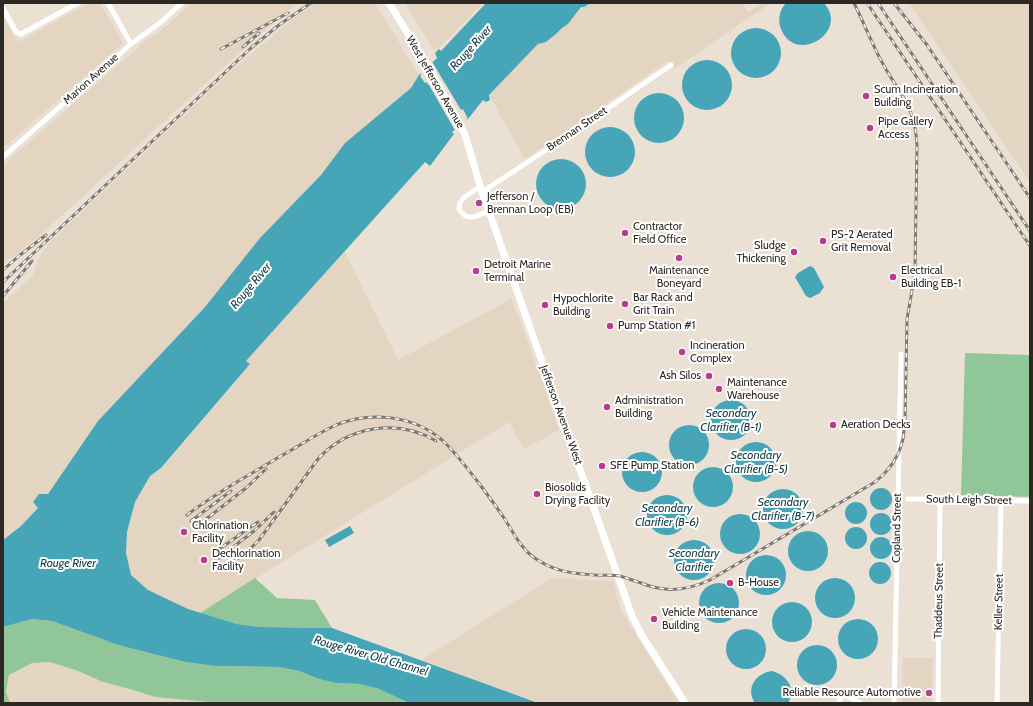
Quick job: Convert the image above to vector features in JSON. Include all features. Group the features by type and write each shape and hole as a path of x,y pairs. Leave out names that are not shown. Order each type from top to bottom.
{"main road":[{"name":"West Jefferson Avenue","path":"389,3 428,66 462,128 481,190"},
{"name":"Jefferson Avenue West","path":"481,190 632,616 641,634 685,703"}],"street":[{"path":"3,8 17,33 23,33 78,3"},
{"path":"108,3 131,44"},
{"name":"Marion Avenue","path":"3,157 131,44 161,22 182,3"},
{"name":"Brennan Street","path":"488,211 475,217 466,217 459,209 459,203 462,199 481,190 560,142 671,65"},
{"name":"Copland Street","path":"894,703 901,354"},
{"name":"South Leigh Street","path":"908,499 1030,501"},
{"name":"Thaddeus Street","path":"938,703 940,500"},
{"name":"Keller Street","path":"997,703 1001,501"},
{"path":"838,703 845,695 860,703"}],"shaded area":[{"path":"89,3 100,3 123,43 3,148 3,16 18,42"},
{"path":"192,3 300,3 284,13 42,234 3,264 3,165 149,38 157,34"},
{"path":"316,3 375,3 419,75 411,88 345,143 321,175 260,238 205,307 98,421 48,494 39,494 33,502 38,508 21,526 3,540 3,303 33,275 38,259 50,242 232,70 294,18"},
{"path":"405,3 483,3 442,45 434,50"},
{"path":"591,3 743,3 748,12 763,3 771,3 674,69 668,61 525,159 489,95 538,44 550,40 568,24 582,7"},
{"path":"909,3 1030,3 1030,182"},
{"path":"345,252 398,360 511,299 519,317 559,430 524,449 509,422 200,613 148,590 131,575 126,553 127,532 135,502 150,476 162,468 250,365 246,361"},
{"path":"552,578 613,581 621,611 679,703 538,703 421,660"},
{"path":"903,658 933,658 932,703 902,703"},
{"path":"50,662 78,671 103,682 155,697 219,703 10,703 6,692 9,675 32,663"}],"green space":[{"path":"965,353 1030,355 1030,497 961,495"},
{"path":"255,578 277,598 315,600 332,628 260,627 237,624 200,613"},
{"path":"32,619 52,621 118,645 185,662 215,666 279,667 299,671 319,679 336,683 360,684 379,689 407,702 416,703 219,703 155,697 103,682 78,671 50,662 32,663 9,675 6,692 10,703 3,703 3,627"}],"water":[{"name":"Rouge River","path":"486,3 591,3 581,7 568,24 546,42 538,44 489,95 490,100 486,102 483,100 468,119 452,132 454,134 430,166 425,162 246,361 250,364 161,468 150,476 135,502 127,532 126,553 131,575 148,590 188,609 237,624 260,627 332,628 538,703 407,702 379,689 360,684 336,683 319,679 299,671 279,667 215,666 185,662 118,645 52,621 32,619 3,627 3,540 21,526 38,508 33,502 39,494 48,494 98,421 205,307 260,238 321,175 345,143 411,88 419,75 437,58 435,53 439,49 441,51"},
{"path":"786,3 824,3 830,14 830,25 825,34 817,41 806,45 796,44 786,38 780,26 779,20 781,11"},
{"path":"751,28 761,28 774,35 781,48 781,58 774,71 761,78 751,78 742,74 735,67 731,58 731,48 735,39 742,32"},
{"path":"702,60 712,60 725,67 732,80 732,90 725,103 712,110 702,110 693,106 686,99 682,90 682,80 686,71 693,64"},
{"path":"654,93 664,93 677,100 684,113 684,123 677,136 664,143 654,143 645,139 638,132 634,123 634,113 638,104 645,97"},
{"path":"605,127 615,127 628,134 635,147 635,157 628,170 615,177 605,177 596,173 589,166 585,157 585,147 589,138 596,131"},
{"path":"556,159 566,159 579,166 586,179 586,189 579,202 566,209 556,209 547,205 540,198 536,189 536,179 540,170 547,163"},
{"path":"810,266 814,268 824,287 820,293 810,298 806,296 795,277 798,273"},
{"name":"Secondary Clarifier (B-1)","path":"735,400 742,403 748,409 751,420 750,428 742,437 735,440 727,440 720,437 712,428 711,416 714,409 723,401"},
{"path":"693,425 700,428 706,434 709,445 708,453 700,462 693,465 685,465 678,462 670,453 669,441 672,434 681,426"},
{"name":"Secondary Clarifier (B-5)","path":"760,442 767,445 773,451 776,462 775,470 767,479 760,482 752,482 745,479 737,470 736,458 739,451 748,443"},
{"path":"646,452 653,455 659,461 662,472 661,480 653,489 646,492 638,492 631,489 623,480 622,468 625,461 634,453"},
{"name":"Secondary Clarifier (B-5)","path":"717,467 724,470 730,476 733,487 732,495 724,504 717,507 709,507 702,504 694,495 693,483 696,476 705,468"},
{"path":"881,488 889,491 892,499 889,507 881,510 873,507 870,499 873,491"},
{"name":"Secondary Clarifier (B-7)","path":"787,489 794,492 800,498 803,509 802,517 794,526 787,529 779,529 772,526 764,517 763,505 766,498 775,490"},
{"name":"Secondary Clarifier (B-6)","path":"671,495 678,498 684,504 687,515 686,523 678,532 671,535 663,535 656,532 648,523 647,511 650,504 659,496"},
{"path":"856,502 864,505 867,513 864,521 856,524 848,521 845,513 848,505"},
{"path":"881,513 889,516 892,524 889,532 881,535 873,532 870,524 873,516"},
{"name":"Secondary Clarifier","path":"744,514 751,517 757,523 760,534 759,542 751,551 744,554 736,554 729,551 721,542 720,530 723,523 732,515"},
{"path":"350,526 354,533 329,547 325,540"},
{"path":"856,527 864,530 867,538 864,546 856,549 848,546 845,538 848,530"},
{"path":"812,531 819,534 825,540 828,551 827,559 819,568 812,571 804,571 797,568 789,559 788,547 791,540 800,532"},
{"path":"881,537 889,540 892,548 889,556 881,559 873,556 870,548 873,540"},
{"name":"Secondary Clarifier","path":"698,540 705,543 711,549 714,560 713,568 705,577 698,580 690,580 683,577 675,568 674,556 677,549 686,541"},
{"name":"Secondary Clarifier","path":"770,555 777,558 783,564 786,575 785,583 777,592 770,595 762,595 755,592 747,583 746,571 749,564 758,556"},
{"path":"880,562 888,565 891,573 888,581 880,584 872,581 869,573 872,565"},
{"path":"839,578 846,581 852,587 855,598 854,606 846,615 839,618 831,618 824,615 816,606 815,594 818,587 827,579"},
{"name":"Secondary Clarifier","path":"723,583 730,586 736,592 739,603 738,611 730,620 723,623 715,623 708,620 700,611 699,599 702,592 711,584"},
{"path":"796,602 803,605 809,611 812,622 811,630 803,639 796,642 788,642 781,639 773,630 772,618 775,611 784,603"},
{"path":"862,619 869,622 875,628 878,639 877,647 869,656 862,659 854,659 847,656 839,647 838,635 841,628 850,620"},
{"path":"750,629 757,632 763,638 766,649 765,657 757,666 750,669 742,669 735,666 727,657 726,645 729,638 738,630"},
{"path":"821,645 828,648 834,654 837,665 836,673 828,682 821,685 813,685 806,682 798,673 797,661 800,654 809,646"},
{"path":"772,671 782,676 789,683 791,688 791,698 788,703 755,703 751,692 754,682 761,675"}],"pier":[{"path":"431,60 468,119 466,120 467,122 456,132 429,85 426,82 425,83 420,76 421,70"}],"railway":[{"path":"3,282 251,48 279,25 311,3"},
{"path":"187,515 232,485 314,436 336,425 363,418 391,418 418,425 442,440 478,482 524,548 534,558 554,568 567,572 588,575 620,576 653,587 675,589 690,587 710,580 875,482 893,463 899,452 903,439 905,421 907,319 915,270 917,145 916,132 910,110 879,56 854,3"},
{"path":"867,3 1030,246"},
{"path":"878,3 1030,231"},
{"path":"894,3 927,45 1030,198"},
{"path":"221,49 288,13"},
{"path":"243,47 259,33"},
{"path":"3,270 46,235"},
{"path":"3,296 32,261"},
{"path":"227,567 259,540 318,459 330,448 344,439 358,433 374,429 389,428 405,429 436,441"},
{"path":"196,527 246,488 266,469"},
{"path":"191,521 231,491"},
{"path":"219,558 254,531 274,512"},
{"path":"215,552 258,522"}],"place":[{"name":"Scum Incineration Building","path":"866,96"},
{"name":"Pipe Gallery Access","path":"870,128"},
{"name":"Jefferson / Brennan Loop (EB)","path":"479,203"},
{"name":"Contractor Field Office","path":"625,233"},
{"name":"PS-2 Aerated Grit Removal","path":"823,241"},
{"name":"Sludge Thickening","path":"794,252"},
{"name":"Maintenance Boneyard","path":"679,258"},
{"name":"Detroit Marine Terminal","path":"476,271"},
{"name":"Electrical Building EB-1","path":"893,277"},
{"name":"Bar Rack and Grit Train","path":"625,304"},
{"name":"Hypochlorite Building","path":"545,305"},
{"name":"Pump Station #1","path":"610,326"},
{"name":"Incineration Complex","path":"682,352"},
{"name":"Ash Silos","path":"709,376"},
{"name":"Maintenance Warehouse","path":"719,389"},
{"name":"Administration Building","path":"607,407"},
{"name":"Aeration Decks","path":"833,425"},
{"name":"SFE Pump Station","path":"602,466"},
{"name":"Biosolids Drying Facility","path":"537,494"},
{"name":"Chlorination Facility","path":"184,532"},
{"name":"Dechlorination Facility","path":"204,560"},
{"name":"B-House","path":"730,583"},
{"name":"Vehicle Maintenance Building","path":"654,619"},
{"name":"Reliable Resource Automotive","path":"929,693"}],"water label":[{"name":"Rouge River Old Channel","path":"371,656"}]}
